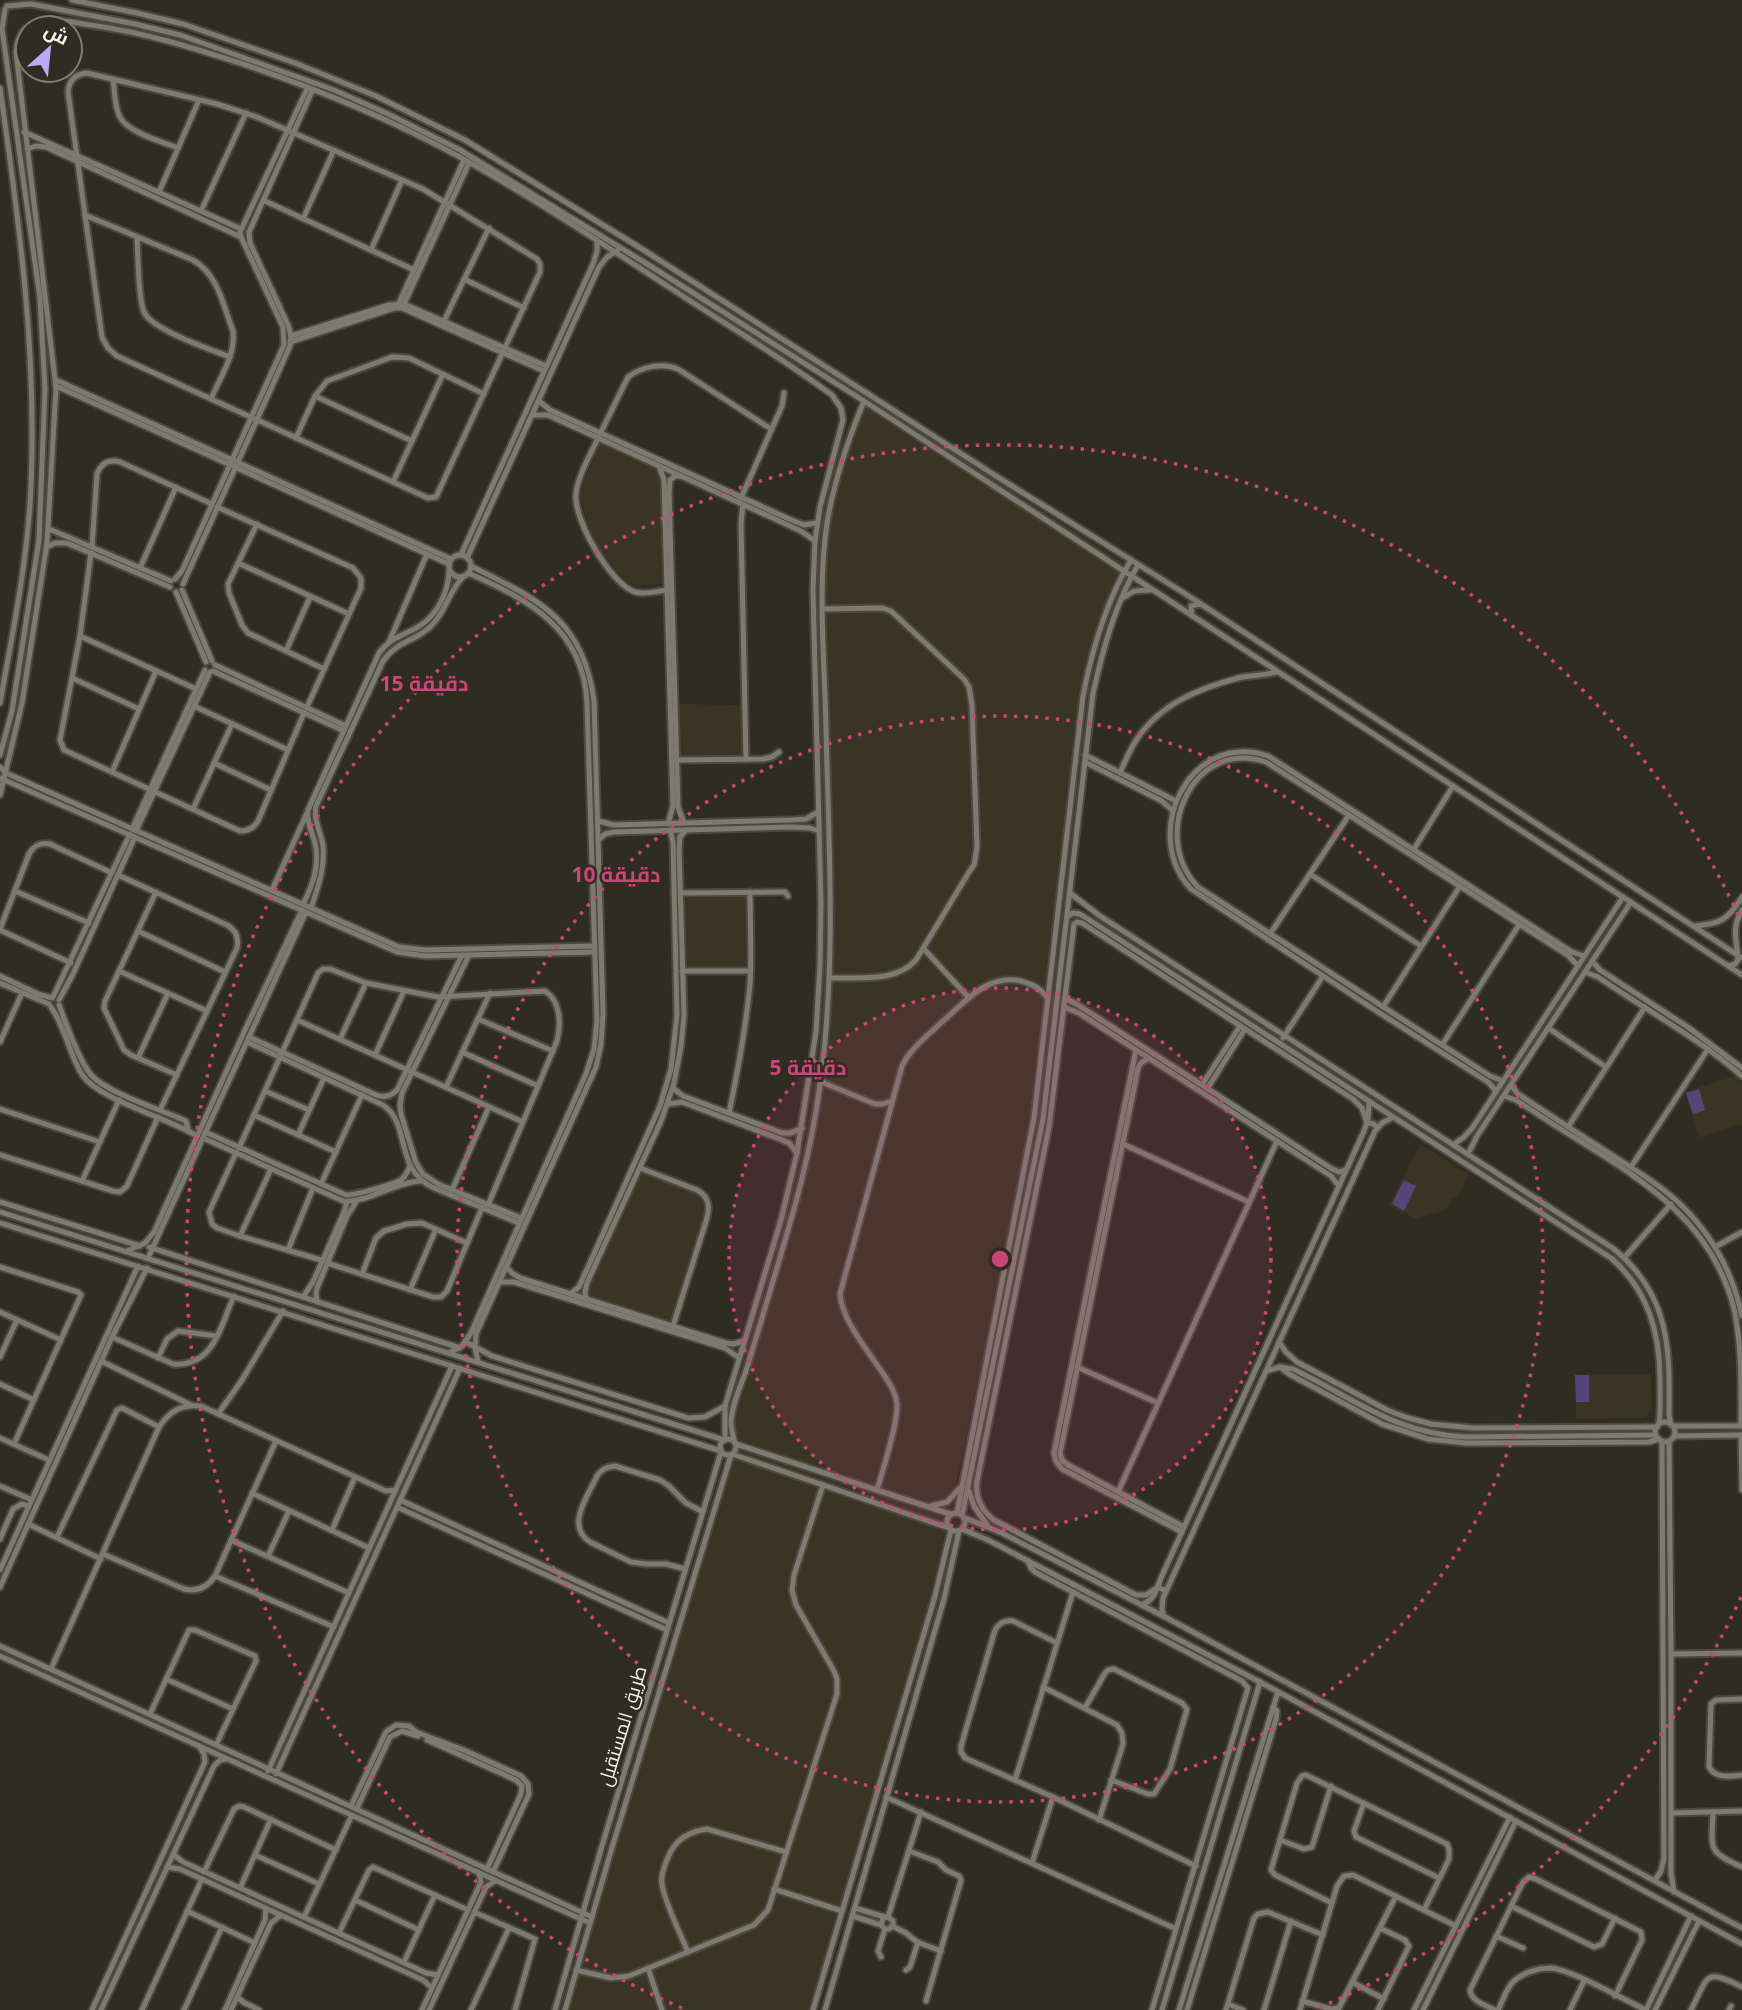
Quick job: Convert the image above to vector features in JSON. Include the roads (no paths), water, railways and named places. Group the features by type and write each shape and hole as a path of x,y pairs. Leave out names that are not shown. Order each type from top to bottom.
{"street":[{"path":"72,0 183,24 340,80 488,153 1200,604 1740,957"},
{"path":"0,795 24,695 47,547 56,383 1,34 6,7 34,3 180,35 344,94 460,150 728,314 864,401 1742,975"},
{"path":"0,755 12,711 33,582 40,516 45,396 43,297 16,48 27,28 43,20 113,28 177,43 311,88 385,120 467,162 615,252 832,395 843,412 841,430 817,523 813,590 820,867 820,966 816,1031 797,1153 725,1406 721,1451"},
{"path":"84,73 199,100 246,113 402,180 448,203 539,261 540,272 434,498 428,498 117,356 106,345 102,337 76,157 68,92 70,82 84,73"},
{"path":"113,79 118,113 124,123 178,148"},
{"path":"340,80 349,89 349,93 344,94"},
{"path":"0,88 14,189 33,400 32,485 27,535 18,605 0,703"},
{"path":"278,367 284,345 284,330 241,237 241,229 268,180 311,88"},
{"path":"375,96 370,99 375,108"},
{"path":"159,192 199,100"},
{"path":"201,211 246,113"},
{"path":"24,132 241,237"},
{"path":"27,149 43,146 76,157"},
{"path":"303,219 334,150"},
{"path":"402,304 467,162"},
{"path":"123,179 241,229"},
{"path":"180,589 290,339 288,325 250,239 250,228 263,200 268,180"},
{"path":"370,250 402,180"},
{"path":"263,200 414,270"},
{"path":"85,215 197,262 210,274 233,331 230,357 211,399"},
{"path":"444,321 489,228"},
{"path":"478,1361 476,1334 589,1066 597,1032 600,1014 598,821 592,730 584,680 577,657 545,615 527,601 468,572 464,556 593,264 597,251 596,233"},
{"path":"137,237 142,307 147,318 159,327 230,357"},
{"path":"402,304 414,270 428,247"},
{"path":"450,564 464,556 539,401 599,267 604,260 623,249"},
{"path":"464,279 523,308"},
{"path":"692,282 698,289 693,293"},
{"path":"725,302 722,306 728,314"},
{"path":"290,339 402,304 455,328"},
{"path":"341,323 402,308 455,328 545,369"},
{"path":"296,438 322,386 331,379 392,357 409,358 484,394"},
{"path":"667,590 641,593 631,590 606,566 596,551 578,510 576,495 580,480 623,383 636,372 664,365 678,369 771,429"},
{"path":"393,482 443,374"},
{"path":"56,383 450,564 457,577 468,572"},
{"path":"746,759 742,501 782,406 784,393"},
{"path":"315,396 412,441"},
{"path":"539,401 556,416 787,522 815,541"},
{"path":"731,1455 736,1450 732,1428 733,1410 794,1211 822,1082 830,978 830,867 823,609 827,524 837,480 864,401"},
{"path":"532,415 556,416"},
{"path":"841,430 852,432"},
{"path":"599,436 680,476 742,501"},
{"path":"111,461 120,462 176,487 355,570 361,578 362,588 305,710 257,823 248,830 240,831 66,752 61,746 92,550 96,477 99,468 111,461"},
{"path":"234,464 450,564"},
{"path":"586,1299 585,1282 665,1094 675,1044 682,971 676,849 669,827 675,803 677,760 667,493 659,466"},
{"path":"991,484 996,482 996,475"},
{"path":"570,1294 585,1282 668,1104 683,1029 676,849 685,826 675,803 667,590 667,493 670,480 680,476"},
{"path":"139,568 176,487"},
{"path":"1009,495 1010,491 1017,488"},
{"path":"180,589 171,590 172,582 181,571 215,505"},
{"path":"40,516 49,516"},
{"path":"787,522 804,525 817,523"},
{"path":"257,524 229,581 228,589 242,625 251,635 324,668"},
{"path":"49,529 92,550 172,582 179,580 210,667 133,832 73,975 54,1002"},
{"path":"47,547 67,542 172,582"},
{"path":"272,890 361,701 379,653 389,642 427,554"},
{"path":"813,2010 935,1596 950,1529 947,1521 959,1515 968,1487 1034,1118 1083,696 1106,612 1131,561"},
{"path":"238,563 349,614"},
{"path":"389,642 420,626 431,616 446,590 450,564"},
{"path":"825,2010 944,1599 960,1530 965,1524 959,1515 963,1482 973,1448 1038,1145 1089,720 1098,669 1111,624 1138,565"},
{"path":"126,1252 148,1241 154,1232 320,883 323,857 315,810 345,728 386,656 398,645 423,633 432,625 443,611 455,586 468,572"},
{"path":"1121,600 1129,593 1140,590 1157,592"},
{"path":"286,651 310,597"},
{"path":"1192,615 1191,606 1200,604"},
{"path":"823,609 882,608 891,611 964,679 972,696 976,856 969,872 910,967 893,975 830,978"},
{"path":"80,636 196,689"},
{"path":"814,640 824,640"},
{"path":"1248,676 1263,663"},
{"path":"152,791 196,689 210,667"},
{"path":"210,667 345,728"},
{"path":"112,772 156,671"},
{"path":"1120,773 1142,732 1168,708 1200,690 1248,676 1276,672"},
{"path":"72,678 139,709"},
{"path":"194,706 288,750"},
{"path":"193,809 232,724"},
{"path":"592,730 594,949 600,1014"},
{"path":"1503,1081 1490,1076 1322,973 1222,907 1204,892 1189,877 1181,859 1178,840 1179,819 1190,789 1205,771 1220,759 1242,751 1268,756 1506,912 1519,925 1569,957 1578,966"},
{"path":"677,760 768,758 779,752"},
{"path":"1322,973 1270,934 1191,889 1178,871 1171,842 1173,811 1195,771 1208,761 1243,757 1266,762 1460,886 1572,952 1584,956"},
{"path":"1085,758 1120,773 1160,797 1173,811"},
{"path":"1085,758 1160,797 1176,802"},
{"path":"214,763 271,790"},
{"path":"0,768 4,776 404,954 466,955 594,949"},
{"path":"1413,849 1453,786"},
{"path":"225,1082 248,1040 306,909 317,864 308,810"},
{"path":"792,824 806,820 818,812"},
{"path":"1270,934 1349,814"},
{"path":"598,821 614,829"},
{"path":"598,840 614,829 685,826 792,824 819,831"},
{"path":"1532,838 1538,835 1541,826"},
{"path":"133,832 272,890 306,909 412,950 594,949"},
{"path":"1551,850 1551,842 1558,838"},
{"path":"0,1155 117,1192 126,1188 238,943 234,930 227,925 50,844 40,844 32,850 0,929 71,963"},
{"path":"820,867 830,867"},
{"path":"115,874 89,923 54,1002 79,1069 86,1079 99,1091 119,1100 186,1121 202,1133 238,1150 343,1194 354,1194 398,1181 405,1176 410,1166"},
{"path":"1310,874 1421,946"},
{"path":"1379,1007 1460,886"},
{"path":"15,891 89,923"},
{"path":"156,892 105,1001 104,1012 124,1050 177,1075"},
{"path":"729,1113 743,1045 750,971 750,892"},
{"path":"680,894 784,892 788,896"},
{"path":"1069,892 1100,916 1614,1249 1643,1280 1661,1313 1669,1350 1669,1418 1674,1436"},
{"path":"1453,1145 1473,1127 1623,897"},
{"path":"1693,926 1710,925 1724,919 1742,897"},
{"path":"1468,1154 1631,902"},
{"path":"1729,966 1735,964 1740,957 1734,932 1742,910"},
{"path":"1067,917 1078,913 1219,1009 1242,1028 1331,1085 1359,1105 1367,1123"},
{"path":"1095,924 1100,916"},
{"path":"1158,1587 1143,1596 1126,1589 994,1520 982,1508 976,1493 1049,1127 1073,927 1079,922 1279,1043 1520,1198 1611,1258 1635,1283 1649,1310 1660,1359 1658,1426 1661,1439 1671,1616 1671,1873 1674,1892"},
{"path":"1442,1045 1519,925"},
{"path":"138,931 225,972"},
{"path":"1600,932 1608,937"},
{"path":"923,948 969,998"},
{"path":"466,955 410,1071 400,1105 419,1169 428,1178 485,1206"},
{"path":"1592,961 1600,970 1689,1028 1742,1076"},
{"path":"330,969 366,983 404,991 445,996 543,990 551,995 560,1021 554,1051 523,1122 444,1294 436,1298 240,1236 214,1226 208,1215 318,973 330,969"},
{"path":"119,971 207,1011"},
{"path":"682,971 750,971"},
{"path":"1585,972 1594,975 1742,1068"},
{"path":"1279,1043 1322,973"},
{"path":"0,976 54,1002 85,1066 94,1078 188,1130 202,1133"},
{"path":"877,1490 897,1412 896,1397 890,1383 843,1311 840,1294 902,1066 910,1052 985,986 998,980 1012,979 1036,986 1050,979"},
{"path":"0,982 22,993 54,1002"},
{"path":"340,1039 366,983"},
{"path":"1618,991 1623,985"},
{"path":"1036,986 1048,999"},
{"path":"374,1055 404,991"},
{"path":"0,1042 22,993"},
{"path":"138,1058 168,993"},
{"path":"446,1087 490,993"},
{"path":"1065,998 1311,1159 1339,1186"},
{"path":"1064,1007 1079,1013 1277,1141 1334,1171 1346,1170"},
{"path":"1379,1007 1488,1082 1496,1091"},
{"path":"1568,1127 1645,1007"},
{"path":"478,1019 554,1051"},
{"path":"297,1020 523,1122"},
{"path":"1204,1087 1242,1028"},
{"path":"1548,1028 1606,1067"},
{"path":"1044,1036 1053,1037"},
{"path":"248,1040 382,1097 397,1090 410,1071"},
{"path":"1525,1047 1532,1052"},
{"path":"1043,1051 1046,1049 1051,1052"},
{"path":"1631,1167 1708,1049"},
{"path":"1136,1050 1123,1144 1054,1451 1062,1469 1183,1529"},
{"path":"463,1052 538,1086"},
{"path":"281,1055 383,1105 391,1112 410,1166 422,1181 520,1221"},
{"path":"1149,1058 1135,1072 1099,1247 1061,1446 1061,1458 1066,1464 1183,1529"},
{"path":"811,1068 822,1082 875,1104 892,1101"},
{"path":"298,1135 324,1078"},
{"path":"1331,1085 1334,1079"},
{"path":"809,1086 822,1082"},
{"path":"1279,1342 1297,1362 1387,1410 1431,1424 1473,1428 1636,1427 1658,1426 1665,1422 1672,1426 1741,1426 1741,1362 1735,1312 1719,1266 1702,1234 1680,1203 1535,1109 1511,1085"},
{"path":"673,1088 689,1101 777,1134 791,1133 802,1128"},
{"path":"265,1091 309,1110"},
{"path":"321,1184 362,1095"},
{"path":"1504,1096 1568,1127 1631,1167 1715,1247 1732,1282 1742,1316"},
{"path":"82,1181 119,1100"},
{"path":"668,1104 689,1101 729,1113 777,1134 797,1153"},
{"path":"1141,1605 1151,1601 1158,1587 1367,1123 1369,1102"},
{"path":"452,1190 489,1107"},
{"path":"0,1110 100,1142"},
{"path":"254,1115 336,1152"},
{"path":"1164,1616 1162,1604 1166,1591 1377,1128 1393,1117"},
{"path":"186,1121 188,1130"},
{"path":"1367,1123 1374,1124 1377,1128"},
{"path":"1419,1134 1424,1126"},
{"path":"1473,1127 1480,1132"},
{"path":"1118,1492 1277,1141"},
{"path":"1123,1144 1249,1202"},
{"path":"238,1150 271,1169 346,1202 403,1184 422,1181"},
{"path":"640,1168 697,1190 709,1205 673,1326"},
{"path":"240,1236 271,1169"},
{"path":"449,1353 466,1342 520,1221 547,1169"},
{"path":"148,1258 183,1174"},
{"path":"288,1250 313,1188"},
{"path":"1520,1198 1525,1191"},
{"path":"303,1297 313,1289 338,1232 357,1200"},
{"path":"0,1202 140,1246"},
{"path":"338,1232 346,1202"},
{"path":"1624,1258 1671,1204"},
{"path":"0,1212 724,1440 732,1440 989,1527 1164,1616 1742,1928"},
{"path":"362,1274 373,1244 381,1233 415,1222 467,1243"},
{"path":"0,1223 721,1451 724,1455 731,1455 988,1540 1260,1682 1742,1944"},
{"path":"410,1290 436,1229"},
{"path":"1715,1247 1742,1232"},
{"path":"148,1241 152,1249 460,1348"},
{"path":"0,1570 28,1524 102,1361 131,1291 138,1266"},
{"path":"506,1266 519,1281 725,1345 744,1341"},
{"path":"0,1267 80,1292 81,1297 14,1444"},
{"path":"0,1587 50,1460 131,1291 147,1268"},
{"path":"499,1282 519,1281 673,1326 725,1345 739,1358"},
{"path":"313,1289 317,1302"},
{"path":"112,1337 173,1364 193,1363 209,1350 234,1296"},
{"path":"276,1309 279,1299"},
{"path":"218,1414 242,1380 283,1311"},
{"path":"0,1312 61,1340"},
{"path":"0,1357 17,1320"},
{"path":"158,1358 167,1339 178,1331 216,1336"},
{"path":"466,1342 492,1356 688,1418 705,1417 725,1406"},
{"path":"102,1361 191,1405"},
{"path":"1293,1369 1297,1362"},
{"path":"266,1776 452,1366"},
{"path":"1077,1367 1158,1403"},
{"path":"1266,1371 1280,1367 1293,1369 1385,1418 1430,1433 1475,1437 1636,1435 1661,1439"},
{"path":"1280,1367 1373,1420 1401,1432 1429,1439 1466,1443 1649,1441 1674,1436 1741,1435 1742,1490"},
{"path":"273,1780 460,1368"},
{"path":"0,1384 34,1400"},
{"path":"1660,1393 1670,1393"},
{"path":"51,1669 159,1427 173,1411 191,1405 201,1406 386,1491 395,1490"},
{"path":"57,1537 117,1410 122,1408 159,1427"},
{"path":"1236,1412 1246,1417"},
{"path":"1695,1426 1695,1436"},
{"path":"1636,1427 1636,1435"},
{"path":"0,1438 50,1460"},
{"path":"1655,1880 1664,1862 1661,1439"},
{"path":"28,1524 187,1590 202,1588 215,1576 276,1441"},
{"name":"طريق المستقبل","path":"555,2010 721,1451"},
{"name":"طريق المستقبل","path":"565,2010 731,1455"},
{"path":"408,1463 415,1466"},
{"path":"685,1569 666,1563 631,1562 590,1542 579,1532 579,1517 597,1476 608,1467 615,1466 660,1480 686,1503 703,1511"},
{"path":"332,1530 355,1477"},
{"path":"712,1480 722,1483"},
{"path":"928,1506 941,1504 952,1498 963,1482"},
{"path":"576,1970 611,1979 629,1976 754,1925 768,1910 837,1694 834,1671 796,1605 792,1590 794,1575 822,1485"},
{"path":"0,1486 31,1503"},
{"path":"968,1487 974,1506 989,1527"},
{"path":"386,1491 391,1499"},
{"path":"252,1493 369,1548"},
{"path":"400,1500 667,1630"},
{"path":"0,1539 13,1509 31,1503"},
{"path":"397,1507 470,1536"},
{"path":"268,1556 289,1511"},
{"path":"988,1540 990,1532 1002,1533"},
{"path":"231,1540 349,1593"},
{"path":"1028,1561 1035,1572 1247,1686 1248,1693 1152,2010"},
{"path":"215,1576 334,1627"},
{"path":"1158,1587 1166,1591"},
{"path":"1015,1780 1073,1592"},
{"path":"601,1596 669,1623"},
{"path":"935,1596 944,1599"},
{"path":"1663,1620 1671,1616"},
{"path":"1663,1620 1671,1623"},
{"path":"1057,1643 1013,1621 1002,1622 995,1630 960,1750 965,1758 1196,1866"},
{"path":"150,1714 189,1630 195,1630 255,1656 257,1659 216,1745"},
{"path":"0,1646 490,1870 582,1916"},
{"path":"323,1652 330,1655"},
{"path":"1671,1654 1742,1653"},
{"path":"0,1656 496,1881 591,1920"},
{"path":"1085,1708 1105,1673 1112,1669 1186,1707 1187,1713 1170,1769 1154,1794 1111,1780"},
{"path":"166,1679 233,1709"},
{"path":"1162,2010 1260,1682"},
{"path":"1043,1687 1117,1724 1122,1733 1123,1744 1098,1820"},
{"path":"1179,2010 1278,1692"},
{"path":"1248,1693 1256,1696"},
{"path":"1742,1699 1716,1700 1711,1704 1709,1767 1718,1776 1742,1775"},
{"path":"1187,2010 1276,1719 1277,1711 1273,1707"},
{"path":"1351,1731 1356,1726 1357,1719"},
{"path":"1367,1740 1368,1732 1374,1728"},
{"path":"354,1807 390,1738 397,1732 407,1731 521,1776 528,1784 529,1794 490,1870"},
{"path":"92,2010 205,1762 199,1746"},
{"path":"102,2010 216,1763 228,1759"},
{"path":"1332,1903 1273,1873 1271,1867 1298,1779 1302,1776 1310,1776 1444,1842 1450,1849 1450,1854 1424,1910"},
{"path":"1280,1840 1306,1849 1312,1847 1331,1786"},
{"path":"887,1797 1176,1929"},
{"path":"1032,1863 1053,1797"},
{"path":"188,1799 196,1804"},
{"path":"1364,1802 1355,1828 1356,1837 1439,1878"},
{"path":"204,1872 236,1807 244,1807 336,1850"},
{"path":"1672,1813 1742,1811"},
{"path":"886,1927 882,1920 887,1917 920,1812"},
{"path":"1713,1812 1712,1843 1715,1851 1720,1857 1742,1867"},
{"path":"304,1917 352,1815"},
{"path":"240,1888 271,1819"},
{"path":"1414,2010 1513,1819"},
{"path":"1423,2010 1513,1819"},
{"path":"688,1952 662,1884 663,1870 675,1843 707,1829 786,1852"},
{"path":"1664,1829 1672,1829"},
{"path":"909,1852 938,1862 961,1879 926,2001"},
{"path":"173,1854 204,1872 430,1974 438,1975"},
{"path":"255,1854 319,1884"},
{"path":"180,1869 183,1862"},
{"path":"167,1867 180,1869 266,1908 423,1980 432,1988"},
{"path":"339,1933 369,1870 373,1867 535,1939 515,2010"},
{"path":"422,2010 481,1890 479,1873"},
{"path":"1300,2010 1332,1903 1339,1882 1344,1876 1350,1874 1456,1926"},
{"path":"1615,1996 1643,1937 1639,1930 1533,1877 1525,1879 1470,1990 1475,2000 1496,2010 1512,1983 1532,1971 1549,1968 1646,2010 1691,1916"},
{"path":"142,2010 202,1879"},
{"path":"481,1890 496,1881"},
{"path":"774,1889 842,1911"},
{"path":"404,1962 435,1895"},
{"path":"1303,2001 1331,2009 1337,2009 1341,2005 1396,1896"},
{"path":"355,1900 419,1930"},
{"path":"1511,1906 1594,1947 1604,1942 1615,1918"},
{"path":"238,2010 232,2010 268,1922 266,1908"},
{"path":"225,2010 255,1943 268,1922 281,1915 284,1908"},
{"path":"855,1908 893,1921 886,1927 878,1952 881,1957"},
{"path":"187,1911 255,1943"},
{"path":"429,2010 471,1911"},
{"path":"1243,2010 1227,2007 1256,1916 1261,1912 1268,1912 1322,1935"},
{"path":"853,1916 906,1933 918,1942 941,1951"},
{"path":"1655,2010 1699,1921"},
{"path":"1264,2010 1291,1922"},
{"path":"184,2010 222,1927"},
{"path":"471,2010 509,1928"},
{"path":"1378,2010 1409,1946 1405,1940 1380,1928"},
{"path":"1496,1936 1523,1948"},
{"path":"906,1970 911,1967 918,1942"},
{"path":"118,1953 126,1957"},
{"path":"648,1968 662,2010"},
{"path":"1691,2010 1710,1977 1718,1976 1742,1987"},
{"path":"1570,2010 1584,1981"},
{"path":"1352,1982 1384,1998"},
{"path":"237,1997 259,2010"}]}
